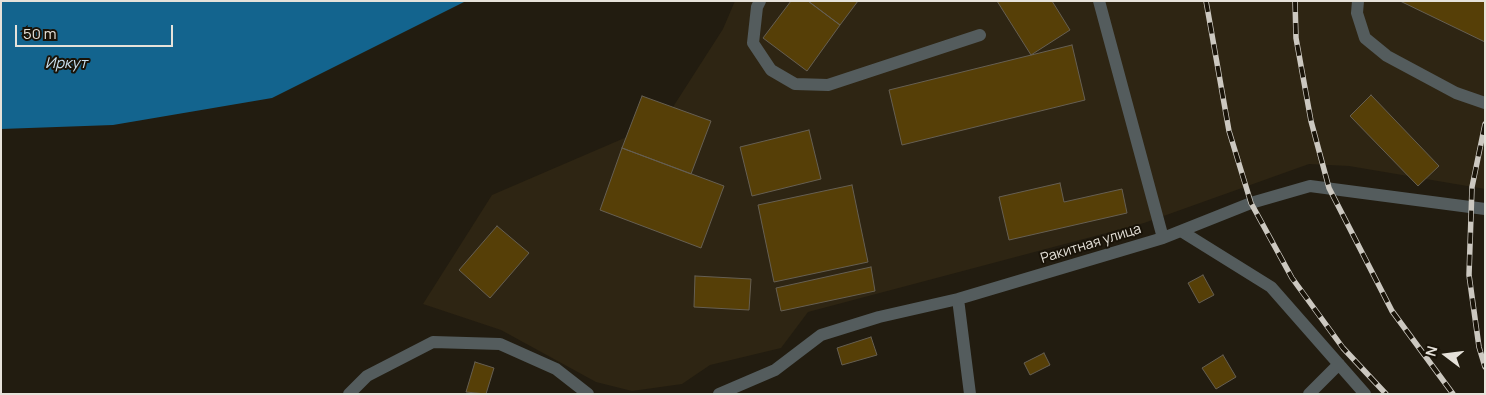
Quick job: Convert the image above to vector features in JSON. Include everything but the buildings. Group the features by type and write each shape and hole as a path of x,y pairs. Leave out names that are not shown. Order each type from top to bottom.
{"street":[{"path":"760,1 757,7 753,43 770,70 795,84 828,85 980,36"},
{"path":"1099,1 1163,238"},
{"path":"1358,1 1357,12 1365,38 1387,56 1456,93 1485,103"},
{"name":"Ракитная улица","path":"719,394 775,370 821,335 878,317 958,299 1163,238 1251,203 1310,186 1485,209"},
{"path":"1181,231 1271,287 1365,394"},
{"path":"958,299 970,394"},
{"path":"349,394 368,376 433,342 500,344 556,369 588,394"},
{"path":"1309,394 1339,364"}],"shaded area":[{"path":"735,1 1485,1 1485,189 1349,166 1309,164 1144,223 808,312 781,348 710,365 682,384 632,391 596,382 501,330 423,304 492,195 664,121 723,29"}],"water":[{"name":"Иркут","path":"1,1 466,1 272,98 113,125 1,129"}],"railway":[{"path":"1206,1 1229,131 1251,203 1292,278 1343,348 1386,394"},
{"path":"1295,1 1296,38 1311,121 1329,188 1392,311 1453,394"},
{"path":"1485,124 1472,187 1469,275 1479,347 1485,367"}]}
